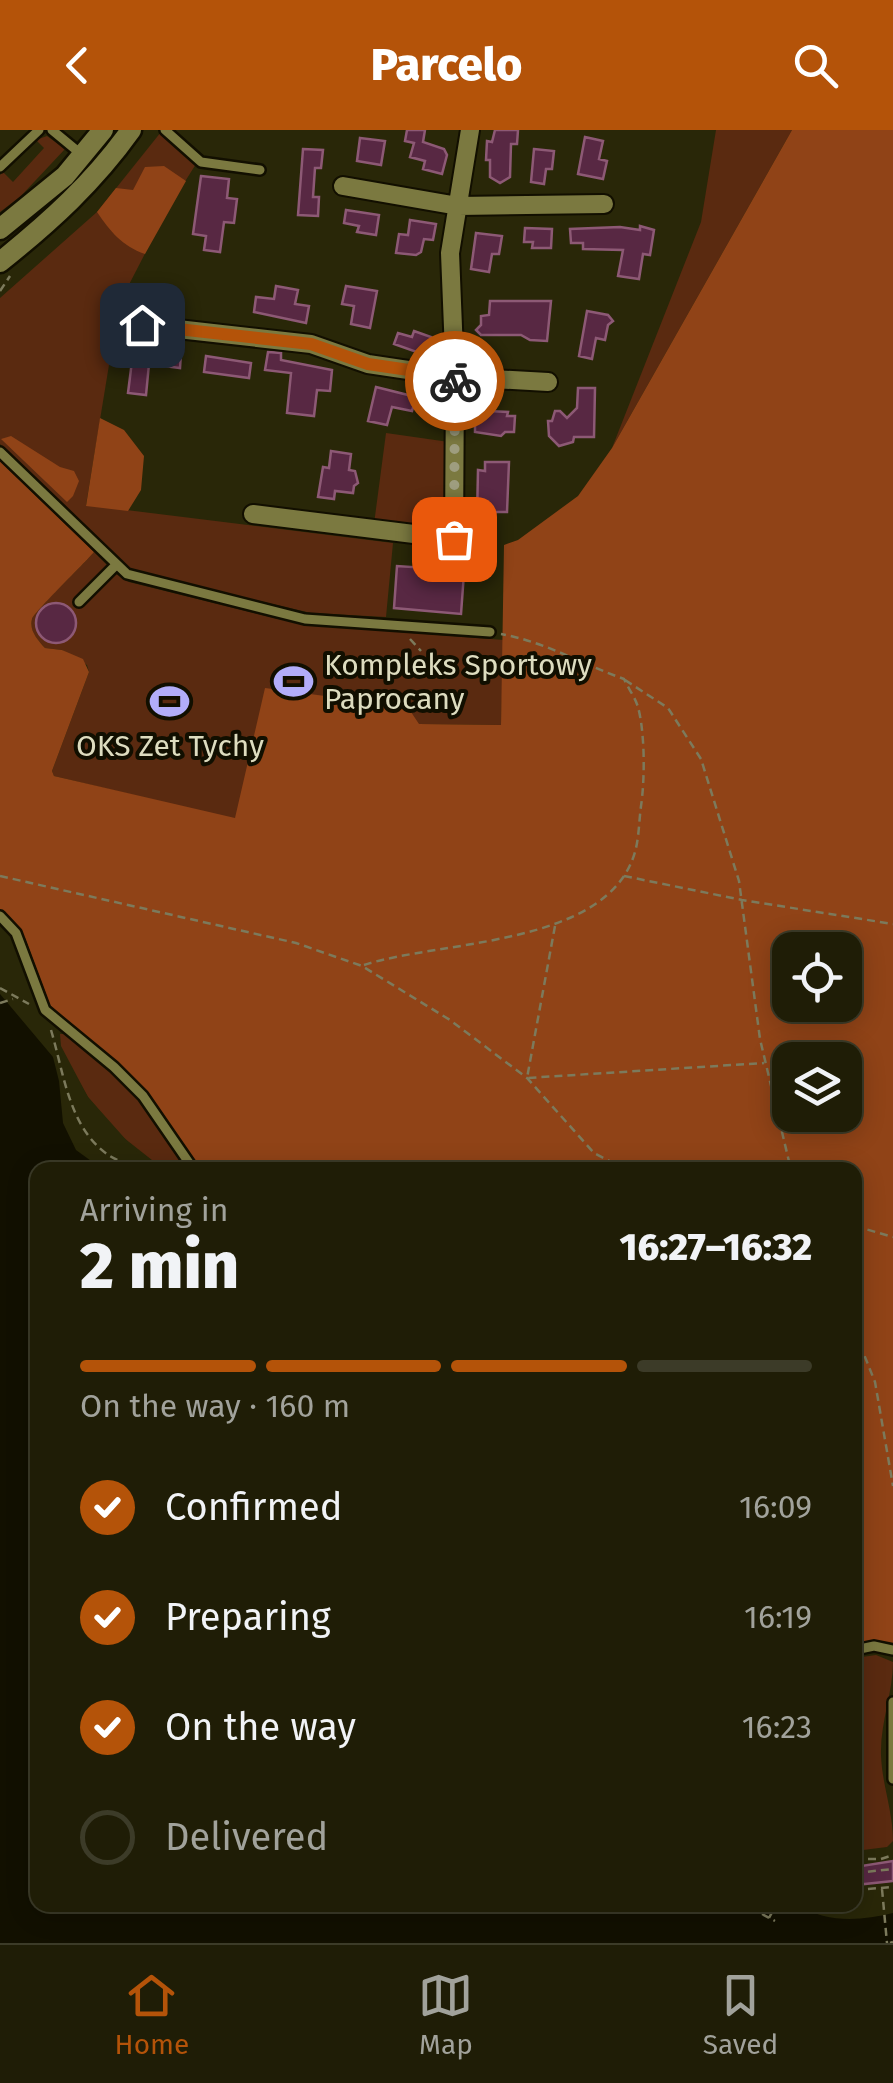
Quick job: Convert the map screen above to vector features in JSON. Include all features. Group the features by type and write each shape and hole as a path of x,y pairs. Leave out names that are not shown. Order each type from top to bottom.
{"street":[{"path":"0,229 65,176 103,130"},
{"path":"0,262 57,217 131,130"},
{"path":"252,514 454,539 456,377 450,268 470,130"},
{"path":"343,186 458,206 604,204"},
{"path":"142,325 311,344 368,364 456,377 548,382"}],"lane":[{"path":"0,167 38,130"},
{"path":"52,130 83,155"},
{"path":"165,130 201,162 260,170"},
{"path":"0,452 116,566 141,580 304,619 490,632"},
{"path":"79,602 116,566"},
{"path":"0,916 16,933 45,1010 143,1096 188,1162"},
{"path":"862,1649 874,1646 893,1650"},
{"path":"893,1702 893,1778"}],"path":[{"path":"490,632 538,640 577,662 624,679 668,708 701,759 740,882 766,1063 789,1162"},
{"path":"409,638 421,651"},
{"path":"362,966 388,957 454,948 555,926 610,894 635,854 644,785 638,706 624,679"},
{"path":"0,876 296,943 362,966 450,1020 527,1078 594,1153 611,1162"},
{"path":"622,876 893,924"},
{"path":"527,1078 555,926"},
{"path":"0,1002 14,998"},
{"path":"527,1078 766,1063"},
{"path":"62,1067 76,1118 88,1139 113,1158 130,1162"},
{"path":"862,1228 893,1236"},
{"path":"862,1349 876,1382 893,1486"},
{"path":"862,1858 893,1855"},
{"path":"862,1872 893,1869"},
{"path":"862,1890 893,1887"},
{"path":"882,1889 890,1943"},
{"path":"769,1918 772,1912"},
{"path":"762,1914 775,1921"}],"shaded area":[{"path":"716,130 792,130 612,448 701,222"},
{"path":"792,130 893,130 893,1645 862,1643 862,1162 193,1162 145,1093 59,1017 50,1005 25,938 0,910 0,461 94,552 41,607 31,623 45,648 83,659 89,672 52,771 54,776 235,818 265,688 400,706 411,712 419,724 501,725 504,545 518,540 578,496 612,448"},
{"path":"161,132 196,164 119,304 86,505 393,543 386,617 311,613 130,571 0,444 0,298 97,212"},
{"path":"47,136 65,149 20,197 0,212 0,175 3,172 13,182 44,148 36,140"},
{"path":"164,166 186,181 145,254 117,237 97,212 116,188 133,190 145,167"},
{"path":"100,418 124,430 144,456 141,490 128,511 86,506"},
{"path":"386,433 449,442 450,525 440,533 374,524"},
{"path":"11,436 60,467 74,471 79,481 67,502 1,439"},
{"name":"Kompleks Sportowy Paprocany","path":"94,552 129,582 278,619 504,640 501,725 418,724 233,819 54,776 52,771 89,672 87,665 62,650 45,648 31,624 41,607"},
{"path":"0,994 141,1162 30,1162 30,1912 811,1912 844,1919 893,1913 893,1943 0,1943"},
{"path":"60,1034 66,1034 111,1070 142,1101 181,1160 154,1162 119,1134 88,1097 61,1046"},
{"path":"876,1655 893,1662 881,1755 893,1841 887,1847 862,1850 862,1657"}],"pier":[{"path":"50,1045 88,1097 146,1162 92,1162 76,1150 63,1123"}],"building":[{"path":"407,130 425,130 423,142 444,149 447,155 442,174 423,169 425,161 410,157 414,143 405,141"},
{"path":"495,130 518,130 517,144 511,144 510,177 500,183 490,177 490,160 486,160 487,141 492,142"},
{"path":"585,137 603,141 599,159 607,161 603,179 578,174"},
{"path":"360,138 385,141 381,165 357,161"},
{"path":"303,149 323,150 321,168 315,168 313,197 319,197 318,216 298,215"},
{"path":"534,149 554,151 552,169 546,169 544,184 531,182"},
{"path":"201,176 229,179 227,198 237,199 234,223 224,222 220,252 204,250 206,236 193,234"},
{"path":"346,210 379,215 376,235 357,232 359,226 344,223"},
{"path":"410,220 436,224 433,240 424,239 421,252 416,255 396,253 399,234 408,235"},
{"path":"640,226 654,230 650,255 643,254 639,279 618,276 623,250 583,249 583,243 571,243 570,229 640,230"},
{"path":"525,228 552,229 551,248 532,248 533,242 524,242"},
{"path":"476,233 502,236 499,254 492,254 489,272 471,269"},
{"path":"276,286 298,290 295,304 309,306 306,323 254,312 256,297 274,299"},
{"path":"346,286 377,291 370,328 351,324 354,306 342,304"},
{"path":"490,301 551,301 547,341 521,335 481,335 476,330 481,325 481,316 489,315"},
{"path":"587,311 608,315 613,321 608,325 605,340 596,338 592,359 579,356"},
{"path":"414,331 431,337 425,355 394,344 398,333 412,337"},
{"path":"134,345 181,353 180,368 149,364 146,395 128,393"},
{"path":"268,352 281,353 281,360 332,370 330,391 317,390 314,416 287,413 291,373 265,370"},
{"path":"206,356 251,363 249,378 204,372"},
{"path":"376,387 416,397 412,411 392,407 387,425 368,421"},
{"path":"578,388 595,388 594,437 574,437 573,442 559,446 549,436 548,421 552,421 555,411 567,418 577,408"},
{"path":"488,411 515,416 514,432 501,436 475,432 475,415 488,415"},
{"path":"331,451 351,454 349,470 355,471 358,483 353,493 335,491 334,499 318,497 323,467 329,468"},
{"path":"485,462 509,462 507,512 495,512 495,519 477,518 478,470 485,471"},
{"path":"472,554 491,556 490,574 464,573 461,614 394,608 397,566 441,569 441,559 472,558"},
{"path":"56,603 70,609 76,623 70,637 56,643 42,637 36,623 42,609"},
{"path":"893,1861 893,1881 862,1884 862,1866"}],"way so far":[{"path":"454,539 455,381"}],"place":[{"name":"Kompleks Sportowy Paprocany","path":"294,682"},
{"name":"OKS Zet Tychy","path":"170,702"}],"route":[{"path":"142,325 311,344 368,364 456,377 455,381"}]}
